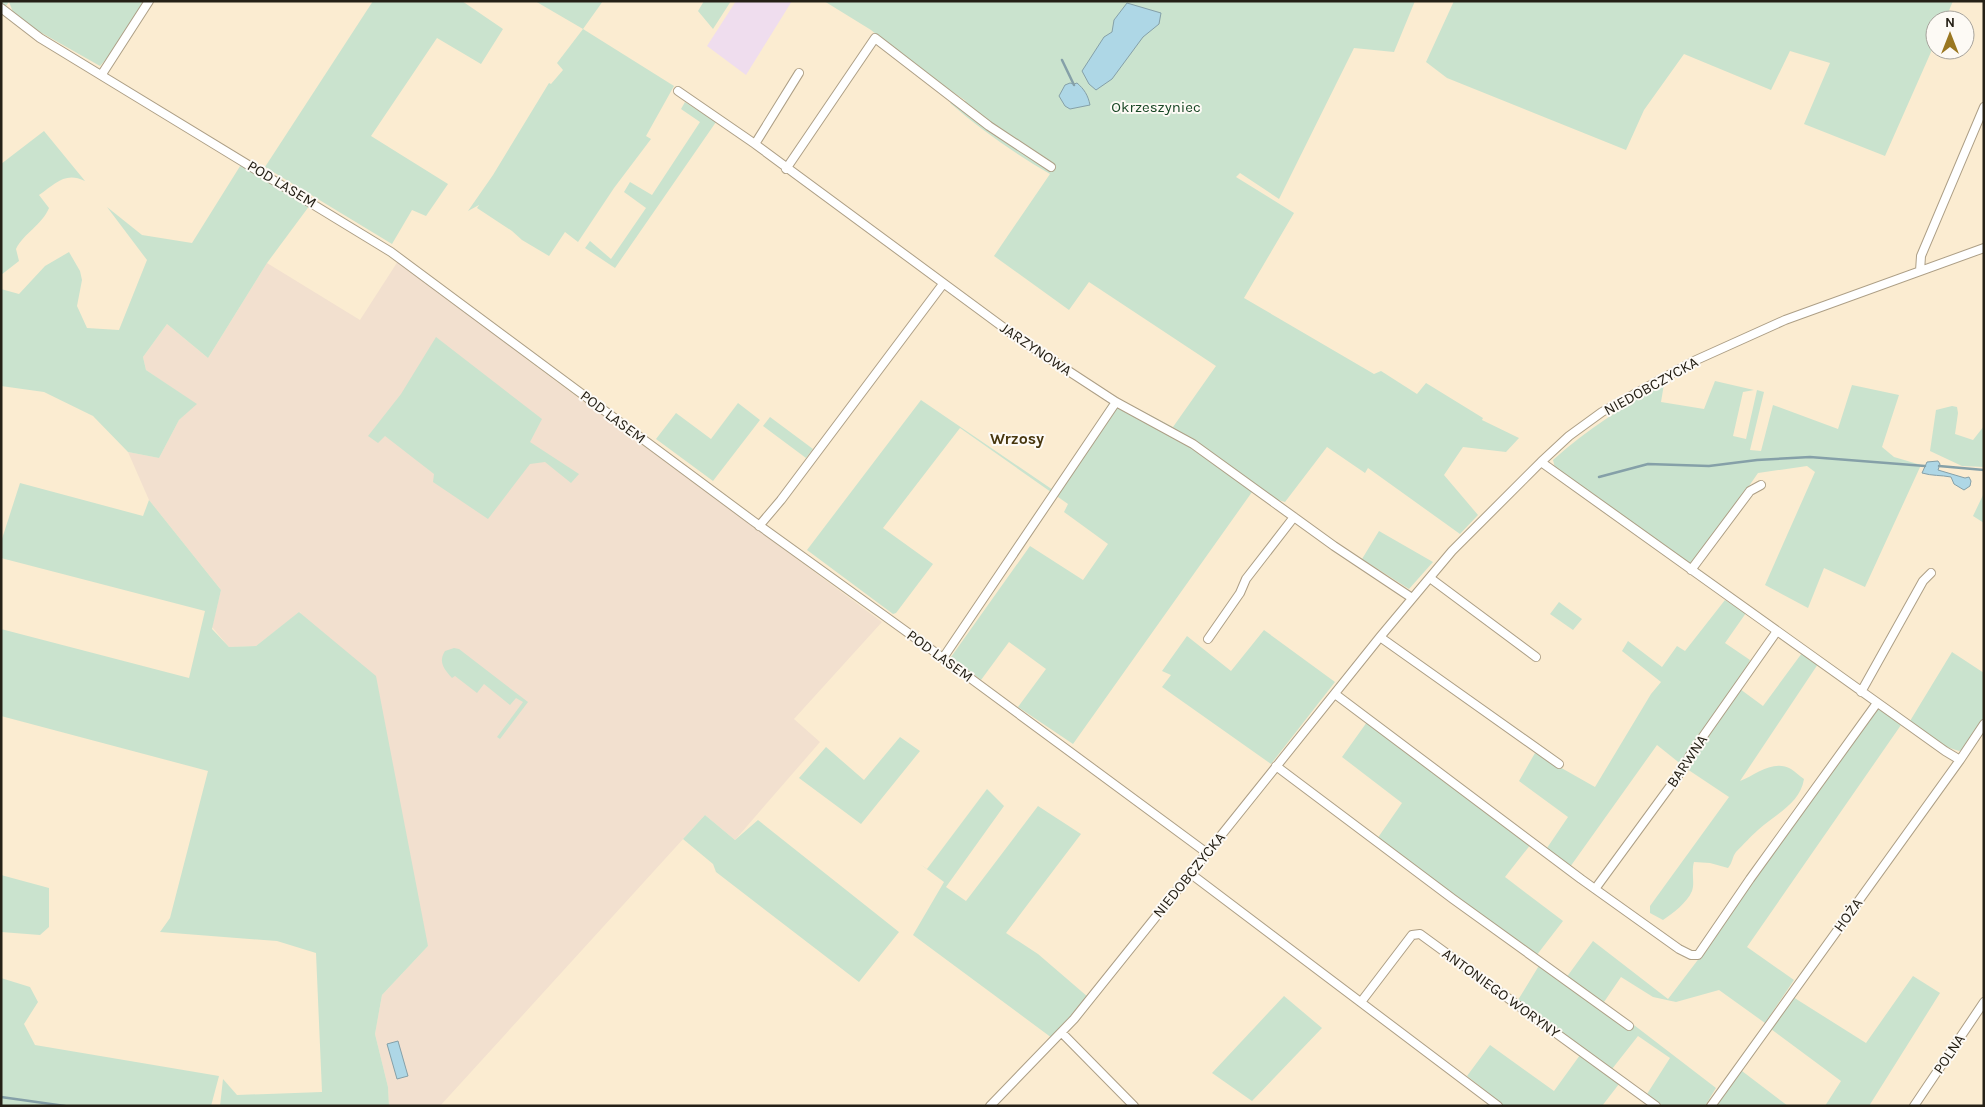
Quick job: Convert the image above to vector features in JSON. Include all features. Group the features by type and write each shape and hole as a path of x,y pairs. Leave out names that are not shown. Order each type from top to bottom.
{"street":[{"path":"1,8 6,1"},
{"path":"102,74 149,1"},
{"name":"POD LASEM","path":"1,8 40,38 102,74 391,252 759,526 943,658 1207,853"},
{"path":"786,169 875,38 989,126 1051,167"},
{"path":"755,144 799,73"},
{"name":"JARZYNOWA","path":"678,91 755,144 786,169 1015,336 1116,402 1193,444 1294,517 1412,598"},
{"path":"1920,271 1921,256 1984,106"},
{"name":"NIEDOBCZYCKA","path":"990,1106 1062,1033 1380,637 1452,551 1569,436 1602,412 1694,361 1785,320 1984,248"},
{"path":"759,526 781,500 943,284"},
{"path":"943,658 1116,402"},
{"path":"1541,462 1861,692 1960,760"},
{"path":"1691,570 1750,491 1760,486"},
{"path":"1208,639 1240,593 1246,579 1294,517"},
{"path":"1861,692 1922,581 1931,573"},
{"path":"1430,578 1536,657"},
{"name":"BARWNA","path":"1595,889 1685,766 1690,755 1777,631"},
{"path":"1380,637 1558,764"},
{"path":"1335,694 1595,889 1679,949 1691,955 1698,955 1755,871 1877,703"},
{"name":"HOŻA","path":"1711,1106 1984,724"},
{"path":"1276,766 1452,899 1629,1026"},
{"path":"1191,874 1498,1106"},
{"name":"ANTONIEGO WORYNY","path":"1361,1002 1412,935 1420,934 1656,1106"},
{"name":"POLNA","path":"1914,1106 1984,1002"},
{"path":"1062,1033 1134,1106"}],"shaded area":[{"path":"736,1 792,1 746,75 707,46"},
{"path":"400,258 530,362 882,622 794,719 820,742 735,840 705,815 440,1106 389,1106 388,1087 375,1034 382,995 428,946 300,612 256,646 229,647 212,627 221,590 149,500 128,452 159,458 179,420 196,404 146,370 143,357 167,324 208,358 267,263 360,320"}],"green space":[{"path":"1,1 145,1 115,49 100,66 33,28 13,12 9,2 1,12"},
{"path":"373,1 462,1 503,29 481,64 437,38 371,136 448,184 426,216 412,210 392,244 265,167"},
{"path":"535,1 603,1 583,29"},
{"path":"704,1 731,1 713,29 698,11"},
{"name":"Okrzeszyniec","path":"824,1 1415,1 1394,52 1354,48 1279,199 1240,173 1236,177 1294,213 1244,298 1374,374 1381,371 1417,394 1426,383 1483,418 1482,420 1519,438 1506,452 1463,447 1444,475 1478,515 1460,534 1368,468 1365,473 1327,447 1285,502 1252,492 1073,744 1018,707 1046,669 1009,642 981,680 951,657 1030,546 1083,580 1108,544 1064,512 1068,504 960,428 883,528 933,564 896,613 893,614 807,550 921,400 1053,490 1114,396 1173,427 1216,366 1089,282 1069,310 994,256 1050,174 998,141 950,103 966,101 926,74 871,30"},
{"path":"1454,1 1953,1 1949,10 1925,10 1925,60 1927,60 1885,156 1804,124 1830,63 1790,51 1771,90 1684,54 1644,110 1626,150 1447,78 1426,62"},
{"path":"583,29 674,86 646,136 651,139 614,188 578,242 565,232 549,256 522,240 512,231 477,208 479,205 468,211 493,175 549,83 551,84 563,70 557,63"},
{"path":"685,102 716,122 615,268 585,248 590,241 611,259 646,208 624,192 630,182 652,195 700,122 681,109"},
{"path":"44,131 85,181 72,177 66,178 55,183 39,195 49,208 42,219 19,243 16,249 19,261 1,275 1,164"},
{"path":"242,163 310,205 267,263 208,358 167,324 143,357 146,370 197,404 179,420 159,458 128,452 93,416 44,392 1,386 1,289 19,294 45,266 69,252 80,271 82,280 77,306 87,328 119,330 147,260 107,207 142,235 192,243"},
{"path":"436,337 542,419 530,442 579,474 571,483 545,462 530,464 488,519 433,482 434,474 385,436 378,443 368,436 401,394"},
{"path":"1715,381 1754,390 1743,392 1733,436 1746,439 1757,390 1764,392 1750,450 1761,451 1773,405 1838,429 1852,385 1899,395 1882,447 1894,457 1921,465 1865,587 1824,568 1808,608 1765,585 1815,472 1807,466 1758,473 1693,567 1555,468 1553,460 1579,438 1620,410 1664,384 1661,402 1704,409"},
{"path":"738,403 760,420 713,481 656,439 676,413 711,439"},
{"path":"1952,406 1957,407 1958,413 1955,434 1973,440 1984,426 1984,467 1962,466 1930,451 1936,410"},
{"path":"770,417 813,449 806,458 763,426"},
{"path":"20,483 143,516 149,500 221,590 212,629 229,647 256,646 299,612 376,676 428,946 382,995 375,1034 388,1087 389,1106 220,1106 223,1079 237,1095 322,1092 316,953 277,941 160,932 170,918 208,771 1,716 1,629 189,678 205,611 1,558 1,542"},
{"path":"1984,493 1984,523 1973,516"},
{"path":"1379,531 1433,562 1409,589 1362,559"},
{"path":"1725,600 1746,613 1725,643 1750,660 1740,689 1763,706 1802,653 1818,664 1740,781 1765,769 1778,766 1791,769 1804,779 1798,795 1786,808 1755,832 1736,852 1728,868 1710,863 1694,862 1693,888 1690,895 1687,900 1663,920 1650,913 1650,906 1729,797 1687,769 1657,745 1570,867 1547,848 1568,817 1519,781 1535,753 1595,787 1651,694 1661,682 1622,651 1628,641 1662,667 1677,646 1685,651"},
{"path":"1559,602 1582,619 1573,630 1550,614"},
{"path":"1264,630 1335,682 1271,764 1162,687 1171,675 1162,671 1187,636 1231,671"},
{"path":"454,648 459,649 528,702 500,739 497,737 523,702 516,698 510,705 484,684 477,693 455,676 452,678 444,668 442,659 445,651"},
{"path":"1952,652 1984,673 1984,718 1964,749 1959,751 1944,746 1910,721"},
{"path":"1875,705 1901,725 1747,947 1794,980 1765,1023 1719,990 1676,1002 1653,997 1621,977 1604,1002 1716,1088 1705,1106 1663,1106 1647,1094 1670,1058 1638,1036 1612,1069 1518,1000 1540,964 1377,839 1402,803 1342,757 1367,722 1531,844 1505,877 1563,921 1536,956 1566,978 1593,941 1668,999 1697,961"},
{"path":"900,737 920,751 861,824 799,778 826,747 864,780"},
{"path":"987,789 1004,806 946,887 966,901 1038,806 1081,834 1006,933 1038,954 1088,997 1052,1038 913,935 944,882 920,864 927,869"},
{"path":"705,815 735,840 758,820 899,932 859,982 716,872 713,864 683,839"},
{"path":"1,875 49,888 49,927 40,935 1,932"},
{"path":"1913,976 1940,993 1869,1106 1825,1106 1841,1081 1771,1029 1793,997 1866,1043"},
{"path":"1,978 30,987 38,1002 24,1024 35,1045 219,1076 211,1106 1,1106"},
{"path":"1284,996 1322,1028 1252,1101 1212,1073"},
{"path":"1490,1045 1554,1091 1580,1055 1619,1084 1602,1106 1486,1106 1492,1096 1467,1076"},
{"path":"1742,1071 1788,1106 1714,1106"}],"water":[{"path":"1127,3 1161,13 1159,24 1143,37 1112,79 1096,90 1089,84 1082,71 1104,37 1112,32 1114,20"},
{"path":"1077,83 1082,88 1087,95 1090,105 1070,109 1065,106 1059,96 1065,85"},
{"path":"1938,461 1940,464 1938,470 1965,478 1969,477 1971,481 1970,486 1964,490 1954,484 1951,477 1922,473 1927,462"},
{"path":"398,1041 408,1076 397,1079 387,1044"}],"waterway":[{"path":"1062,60 1074,85"},
{"path":"1599,477 1648,464 1709,466 1757,460 1810,457 1925,466"},
{"path":"1939,466 1984,470"},
{"path":"1,1097 65,1106"}],"district":[{"name":"Wrzosy","path":"1017,438"}]}
